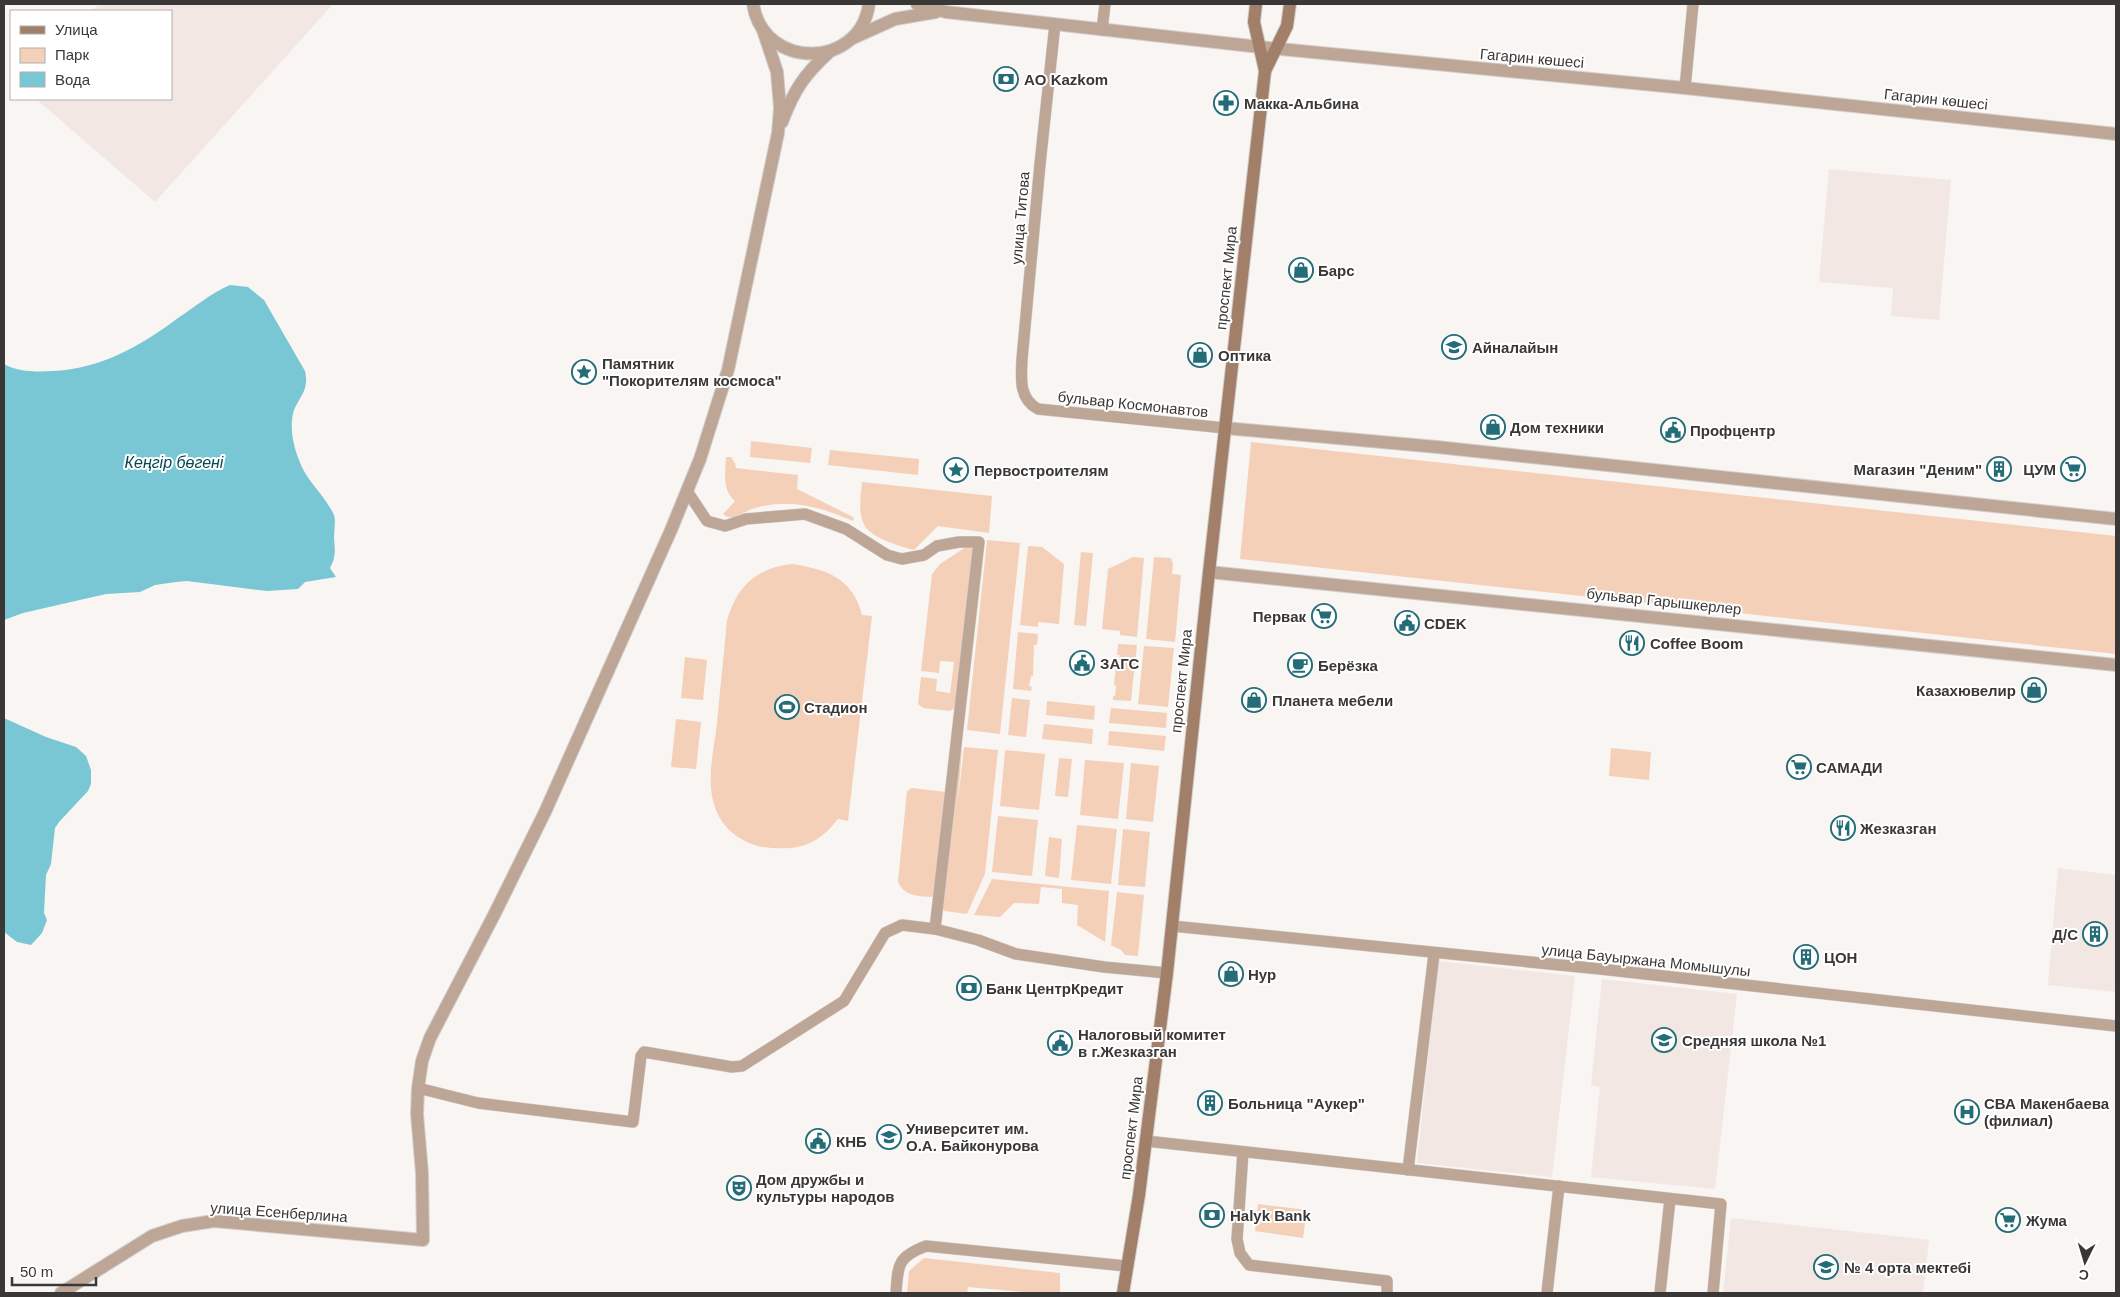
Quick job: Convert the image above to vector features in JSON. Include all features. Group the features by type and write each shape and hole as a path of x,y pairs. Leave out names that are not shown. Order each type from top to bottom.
{"main road":[{"name":"проспект Мира","path":"1123,1293 1146,1141 1167,973 1209,572 1265,71 1254,22 1256,4"},
{"name":"проспект Мира","path":"1265,71 1287,26 1290,4"}],"street":[{"path":"850,40 864,21 869,4"},
{"path":"917,4 946,12"},
{"path":"1102,30 1105,4"},
{"path":"1684,88 1693,4"},
{"path":"752,5 763,30 777,72 780,108 778,133 728,370 700,459 687,491 544,812 494,915 430,1038 422,1061 418,1088 478,1102 633,1122 641,1056 644,1052 732,1067 742,1066 844,1001 885,933 902,925 935,929 978,940 1016,954 1104,967 1167,973"},
{"path":"778,133 791,100 803,78 831,51 895,18 946,12"},
{"name":"Гагарин көшесі","path":"946,12 1260,48 1684,88 2116,134"},
{"name":"улица Титова","path":"1038,410 1030,405 1022,390 1022,360 1040,164 1056,24"},
{"path":"763,30 777,43 794,52 812,54 831,51"},
{"name":"бульвар Космонавтов","path":"1038,410 1225,428"},
{"path":"1225,428 1437,447 2116,519"},
{"path":"687,491 707,521 725,526 746,520 805,514 846,529 887,555 902,559 924,554 937,546 959,542 979,542 935,929"},
{"name":"бульвар Гарышкерлер","path":"1209,572 2116,664"},
{"name":"улица Бауыржана Момышулы","path":"1172,926 2116,1026"},
{"path":"1408,1170 1434,954"},
{"name":"улица Есенберлина","path":"61,1293 152,1236 182,1226 214,1221 423,1240 418,1088"},
{"path":"1146,1141 1722,1204 1712,1293"},
{"path":"1242,1152 1237,1239 1240,1253 1249,1265 1387,1281 1387,1293"},
{"path":"1547,1293 1559,1186"},
{"path":"1660,1293 1670,1199"},
{"path":"896,1293 898,1266 909,1252 926,1246 1126,1266"}],"shaded area":[{"path":"99,4 333,4 155,202 37,100 172,100 172,10 93,10"},
{"path":"1829,169 1951,180 1939,320 1891,316 1893,288 1819,282"},
{"path":"2058,868 2116,875 2116,992 2048,985"},
{"path":"1438,961 1575,976 1552,1177 1417,1163"},
{"name":"Средняя школа №1","path":"1602,979 1737,994 1715,1189 1591,1177 1600,1087 1591,1085"},
{"name":"№ 4 орта мектебі","path":"1731,1218 1929,1240 1923,1293 1723,1293"}],"green space":[{"path":"751,441 812,448 810,463 750,457"},
{"path":"1251,442 2116,536 2116,654 1240,559"},
{"path":"830,450 919,459 918,475 828,465"},
{"path":"726,457 731,457 736,468 798,475 797,489 851,516 854,518 853,521 817,508 793,504 768,505 734,517 723,514 735,501 726,486"},
{"path":"862,482 992,496 989,533 938,526 914,550 885,540 871,533 861,518"},
{"path":"987,540 1020,543 1000,734 967,730"},
{"path":"969,545 973,547 955,708 950,711 923,708 918,704 921,677 937,679 936,691 950,693 954,662 940,661 939,673 921,671 932,574 940,564"},
{"path":"1028,546 1042,547 1064,564 1059,624 1038,622 1038,627 1020,625"},
{"path":"1081,552 1093,553 1086,626 1074,625"},
{"path":"1133,557 1144,558 1137,637 1120,635 1120,631 1102,629 1108,569"},
{"path":"1154,557 1171,558 1173,564 1172,574 1181,575 1175,642 1146,639"},
{"path":"792,564 816,569 836,578 852,592 858,602 862,615 872,616 848,821 838,819 824,834 810,843 793,848 772,848 746,842 725,826 713,800 711,766 727,620 731,608 742,588 758,575 779,566"},
{"path":"1018,632 1038,634 1037,645 1034,645 1033,676 1031,676 1029,686 1032,687 1031,691 1013,689"},
{"path":"1118,644 1137,645 1131,701 1113,700 1116,686 1114,685 1116,665 1118,665 1120,655 1117,655"},
{"path":"1144,646 1174,648 1168,707 1138,704"},
{"path":"685,657 707,660 703,700 681,698"},
{"path":"1012,698 1030,700 1026,737 1008,735"},
{"path":"1047,701 1095,706 1094,720 1046,715"},
{"path":"1111,708 1167,713 1166,728 1109,723"},
{"path":"676,719 701,722 696,769 671,767"},
{"path":"1044,724 1093,729 1092,744 1042,739"},
{"path":"1109,731 1166,736 1164,751 1108,745"},
{"path":"964,747 998,750 985,874 967,914 945,911 941,907 961,749 958,801"},
{"path":"1611,748 1651,752 1649,780 1609,776"},
{"path":"1005,750 1045,754 1039,810 1000,806"},
{"path":"1059,758 1072,759 1068,797 1055,796"},
{"path":"1085,760 1124,763 1118,819 1080,815"},
{"path":"1131,763 1159,766 1153,822 1126,819"},
{"path":"912,788 946,792 934,895 931,897 907,892 903,890 898,881 907,791"},
{"path":"998,816 1038,820 1032,876 992,872"},
{"path":"1077,825 1117,829 1111,884 1071,880"},
{"path":"1123,829 1150,832 1145,887 1118,885"},
{"path":"1049,837 1062,839 1059,878 1045,876"},
{"path":"992,879 1109,891 1105,942 1077,925 1078,905 1062,903 1062,889 1041,887 1039,904 1014,903 1000,917 974,915"},
{"path":"1117,892 1144,895 1138,956 1125,955 1121,950 1111,945"},
{"path":"1258,1204 1307,1210 1303,1238 1255,1231"},
{"path":"924,1258 1060,1273 1060,1293 1034,1293 968,1287 967,1293 907,1293 909,1271"}],"water":[{"name":"Кеңгір бөгені","path":"230,285 248,287 264,300 305,371 306,383 304,392 294,410 292,435 302,468 334,515 335,553 330,568 336,577 305,582 298,589 267,591 187,581 176,582 155,585 140,592 106,594 23,613 4,620 4,364 21,370 47,371 87,366 103,361 135,347 210,296"},
{"path":"4,718 46,737 76,747 86,756 91,770 91,784 88,791 55,828 51,864 46,875 44,913 47,920 42,933 31,945 17,942 4,932"}],"place":[{"name":"AO Kazkom","path":"1006,79"},
{"name":"Макка-Альбина","path":"1226,103"},
{"name":"Барс","path":"1301,270"},
{"name":"Айналайын","path":"1454,347"},
{"name":"Оптика","path":"1200,355"},
{"name":"Памятник \"Покорителям космоса\"","path":"584,372"},
{"name":"Дом техники","path":"1493,427"},
{"name":"Профцентр","path":"1673,430"},
{"name":"Магазин \"Деним\"","path":"1999,469"},
{"name":"ЦУМ","path":"2073,469"},
{"name":"Первостроителям","path":"956,470"},
{"name":"Первак","path":"1324,616"},
{"name":"CDEK","path":"1407,623"},
{"name":"Coffee Boom","path":"1632,643"},
{"name":"ЗАГС","path":"1082,663"},
{"name":"Берёзка","path":"1300,665"},
{"name":"Казахювелир","path":"2034,690"},
{"name":"Планета мебели","path":"1254,700"},
{"name":"Стадион","path":"787,707"},
{"name":"САМАДИ","path":"1799,767"},
{"name":"Жезказган","path":"1843,828"},
{"name":"Д/С","path":"2095,934"},
{"name":"ЦОН","path":"1806,957"},
{"name":"Нур","path":"1231,974"},
{"name":"Банк ЦентрКредит","path":"969,988"},
{"name":"Средняя школа №1","path":"1664,1040"},
{"name":"Налоговый комитет в г.Жезказган","path":"1060,1043"},
{"name":"Больница \"Аукер\"","path":"1210,1103"},
{"name":"СВА Макенбаева (филиал)","path":"1967,1112"},
{"name":"Университет им. О.А. Байконурова","path":"889,1137"},
{"name":"КНБ","path":"818,1141"},
{"name":"Дом дружбы и культуры народов","path":"739,1188"},
{"name":"Halyk Bank","path":"1212,1215"},
{"name":"Жума","path":"2008,1220"},
{"name":"№ 4 орта мектебі","path":"1826,1267"}]}
